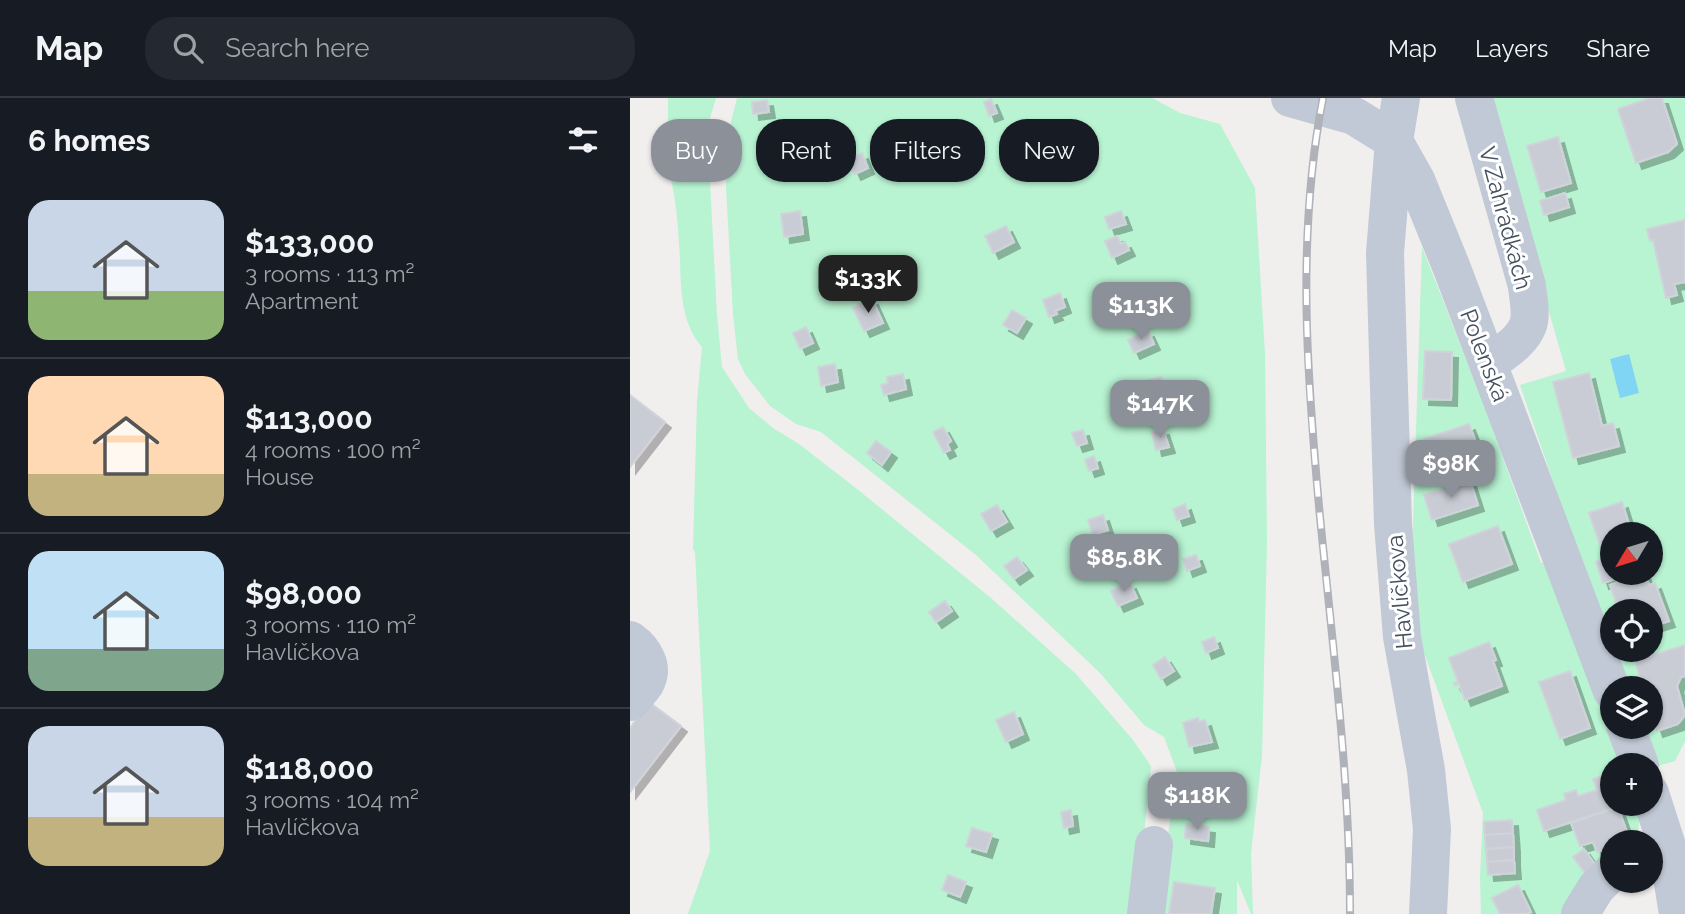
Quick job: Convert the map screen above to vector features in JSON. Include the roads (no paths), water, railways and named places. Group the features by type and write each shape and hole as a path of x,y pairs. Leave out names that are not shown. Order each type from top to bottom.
{"street":[{"path":"1290,98 1354,116 1394,141"},
{"name":"Havlíčkova","path":"1401,98 1394,141 1385,253 1393,524 1402,637 1426,770 1431,817 1428,914"},
{"name":"V Zahrádkách","path":"1474,98 1527,286 1530,312 1529,324 1521,338 1488,364"},
{"name":"Polenská","path":"1394,141 1416,180 1451,266 1606,676"},
{"path":"630,640 641,648 649,670 646,682 630,702"},
{"path":"1146,914 1154,845"},
{"path":"1663,865 1678,914"},
{"path":"1580,914 1600,884"}],"water":[{"path":"1629,354 1639,393 1620,398 1610,359"}],"railway":[{"path":"1323,98 1309,202 1306,307 1315,465 1344,765 1350,914"}]}
